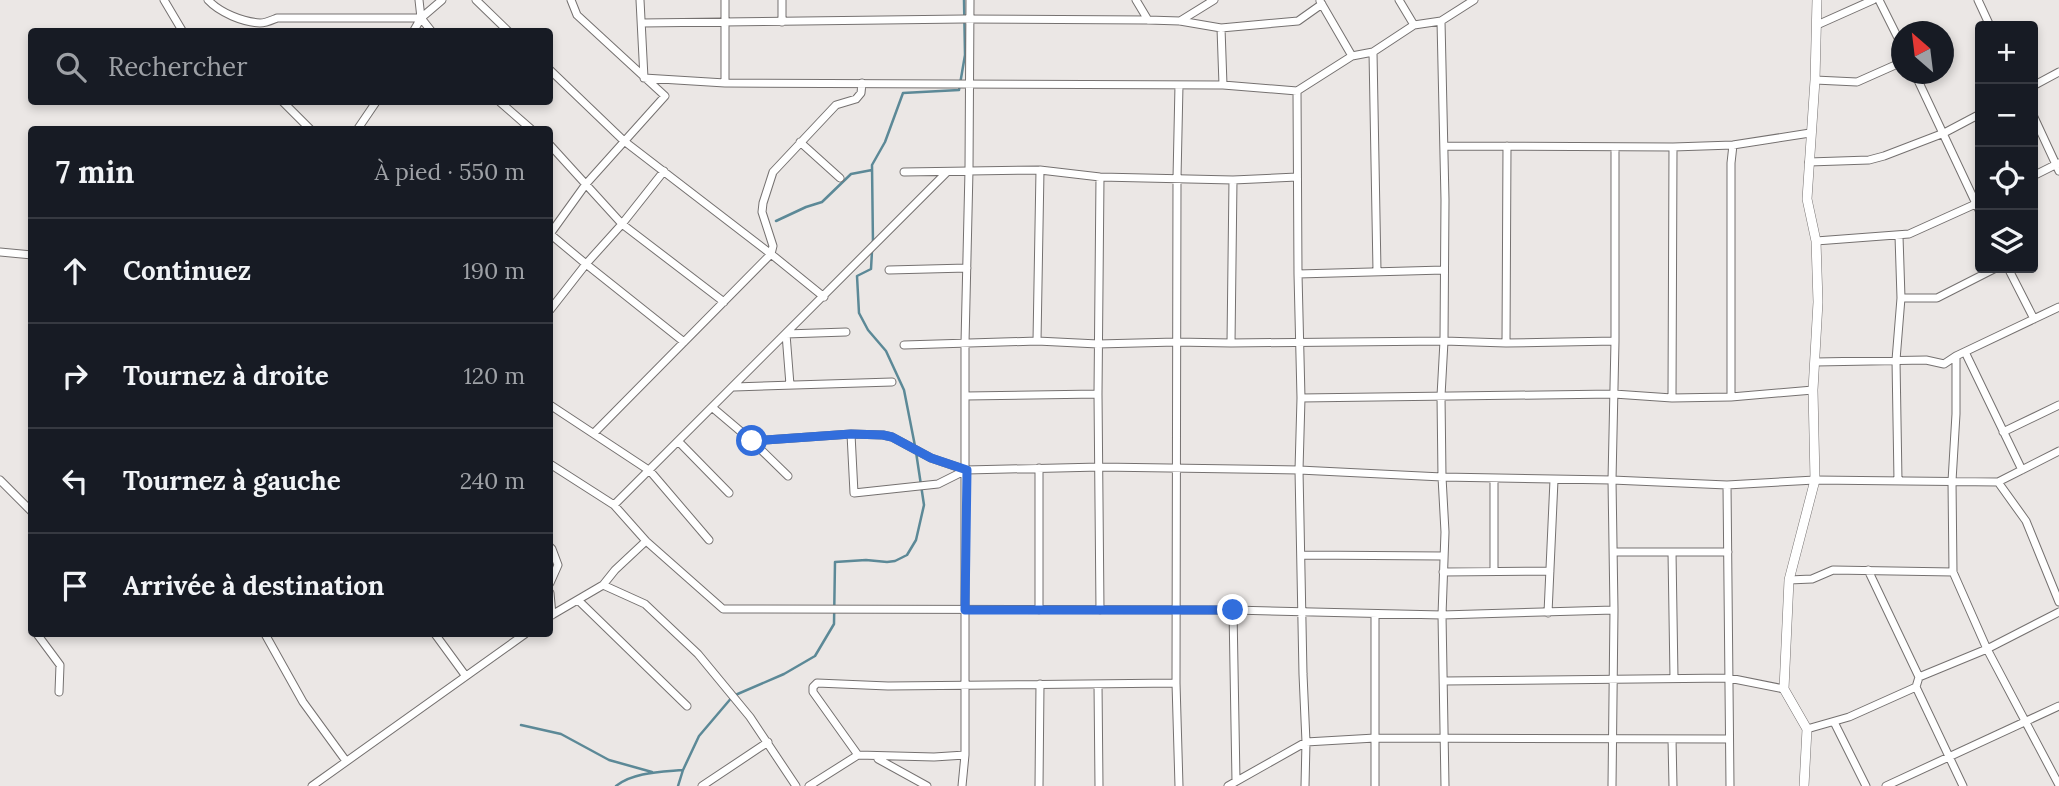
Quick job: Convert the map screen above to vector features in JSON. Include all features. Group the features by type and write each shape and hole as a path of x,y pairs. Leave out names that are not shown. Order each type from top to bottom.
{"street":[{"path":"164,0 181,28"},
{"path":"208,0 216,8 263,23 277,18 421,18"},
{"path":"419,0 421,18 429,28"},
{"path":"415,28 421,18 442,0"},
{"path":"476,0 505,28"},
{"path":"553,230 586,184 665,96 577,15 571,0"},
{"path":"640,0 644,78"},
{"path":"725,0 725,83"},
{"path":"782,0 782,22"},
{"path":"962,786 965,755 965,343 970,170 970,0"},
{"path":"1136,0 1148,20"},
{"path":"1180,20 1214,0"},
{"path":"1399,0 1414,25"},
{"path":"644,78 725,83 1223,85 1297,91 1352,56 1373,52 1414,25 1441,21 1474,0"},
{"path":"1804,786 1807,729 1784,688 1790,580 1815,480 1813,390 1818,302 1816,241 1807,199 1817,0"},
{"path":"1817,25 1873,0"},
{"path":"1879,0 1891,24"},
{"path":"1978,0 1988,21"},
{"path":"642,23 970,19 1180,20 1221,28 1298,21 1321,2 1352,56"},
{"path":"1441,21 1444,145 1444,341 1441,396 1445,532 1441,614 1445,786"},
{"path":"1221,28 1223,85"},
{"path":"1373,52 1377,271"},
{"path":"1815,80 1862,82 1891,68"},
{"path":"2037,84 2059,72"},
{"path":"553,73 624,141 824,297"},
{"path":"594,433 771,254 773,246 765,224 763,203 774,172 836,104 856,99 861,93 862,83"},
{"path":"1920,84 1975,197"},
{"path":"1179,85 1175,683 1179,786"},
{"path":"1297,91 1301,398 1299,470 1305,786"},
{"path":"286,105 307,126"},
{"path":"359,126 374,105"},
{"path":"503,105 527,126"},
{"path":"1810,162 1876,159 1944,133 1975,117"},
{"path":"2038,125 2058,166 2038,174"},
{"path":"1444,145 1673,147 1733,145 1810,133"},
{"path":"800,142 840,178"},
{"path":"1731,397 1733,145"},
{"path":"1506,344 1507,146"},
{"path":"1672,398 1673,147"},
{"path":"553,148 622,224 724,302"},
{"path":"1612,786 1615,148"},
{"path":"904,172 1040,170 1100,177 1233,180 1297,177"},
{"path":"1037,341 1040,170"},
{"path":"553,306 664,172"},
{"path":"614,505 947,172"},
{"path":"1100,177 1100,610"},
{"path":"1231,343 1233,180"},
{"path":"1816,241 1899,236 1919,230 1975,204"},
{"path":"553,236 684,342"},
{"path":"1898,481 1896,360 1901,298 1899,236"},
{"path":"0,252 28,255"},
{"path":"889,270 967,268"},
{"path":"1298,274 1444,270"},
{"path":"1901,298 1937,298 1986,273"},
{"path":"2011,273 2034,319"},
{"path":"1815,362 1926,360 1944,364 2059,307"},
{"path":"786,334 846,332"},
{"path":"786,334 790,385"},
{"path":"904,345 1037,341 1098,344 1444,341 1506,344 1615,341"},
{"path":"1965,352 2022,470"},
{"path":"1956,356 1952,572 1987,649 2059,785"},
{"path":"734,387 892,382"},
{"path":"1301,398 1614,394 1672,398 1731,397 1813,390"},
{"path":"966,396 1098,394"},
{"path":"2003,432 2059,405"},
{"path":"553,407 650,471 709,540"},
{"path":"713,408 788,475"},
{"path":"851,434 854,493 938,484 967,470"},
{"path":"752,441 851,434 883,435 931,458 967,470 1100,467 1299,470 1727,485 1815,480 1998,482 2059,451"},
{"path":"679,442 729,493"},
{"path":"553,466 614,505 646,541 723,609 1233,610 1375,614 1614,610"},
{"path":"1039,468 1039,610"},
{"path":"1494,478 1494,571"},
{"path":"1548,613 1554,480"},
{"path":"0,481 28,508"},
{"path":"1998,482 2026,521 2059,601"},
{"path":"1727,485 1730,786"},
{"path":"553,614 603,585 646,541"},
{"path":"553,552 558,565 553,576"},
{"path":"1614,552 1728,552"},
{"path":"1672,552 1674,678"},
{"path":"1302,555 1443,556"},
{"path":"1790,580 1812,579 1833,570 1952,572"},
{"path":"1868,570 1919,677 1916,687 1963,786"},
{"path":"1443,572 1550,571"},
{"path":"603,585 645,604 698,654 768,742 796,786"},
{"path":"578,600 687,706"},
{"path":"1233,610 1236,781"},
{"path":"1919,677 1987,649 2059,612"},
{"path":"1375,614 1375,786"},
{"path":"39,637 60,665 59,692"},
{"path":"268,637 303,702 346,761"},
{"path":"437,637 465,675"},
{"path":"312,786 521,637"},
{"path":"1444,681 1729,678 1784,688"},
{"path":"858,755 813,692 817,683 888,686 1175,683"},
{"path":"1039,786 1040,684"},
{"path":"1097,684 1099,786"},
{"path":"1807,729 1834,722 1916,687"},
{"path":"1886,786 2059,706"},
{"path":"1834,722 1866,786"},
{"path":"1228,786 1306,742 1376,738 1729,739"},
{"path":"1672,738 1673,786"},
{"path":"702,786 768,742"},
{"path":"809,786 858,755 965,755"},
{"path":"874,757 928,786"}],"waterway":[{"path":"873,245 872,165 885,142 903,93 959,90 965,55 964,0"},
{"path":"776,221 822,202 851,174 872,170"},
{"path":"872,251 871,269 857,276 859,313 868,330 886,351 904,390 915,446"},
{"path":"616,786 639,775 683,770 699,736 733,696 784,674 815,656 834,624 835,562 887,562 907,555 916,540 924,505 916,452"},
{"path":"521,725 561,734 609,760 652,772"},
{"path":"678,786 683,770"}],"route":[{"path":"752,441 851,434 883,435 931,458 967,470 965,610 1233,610"}]}
